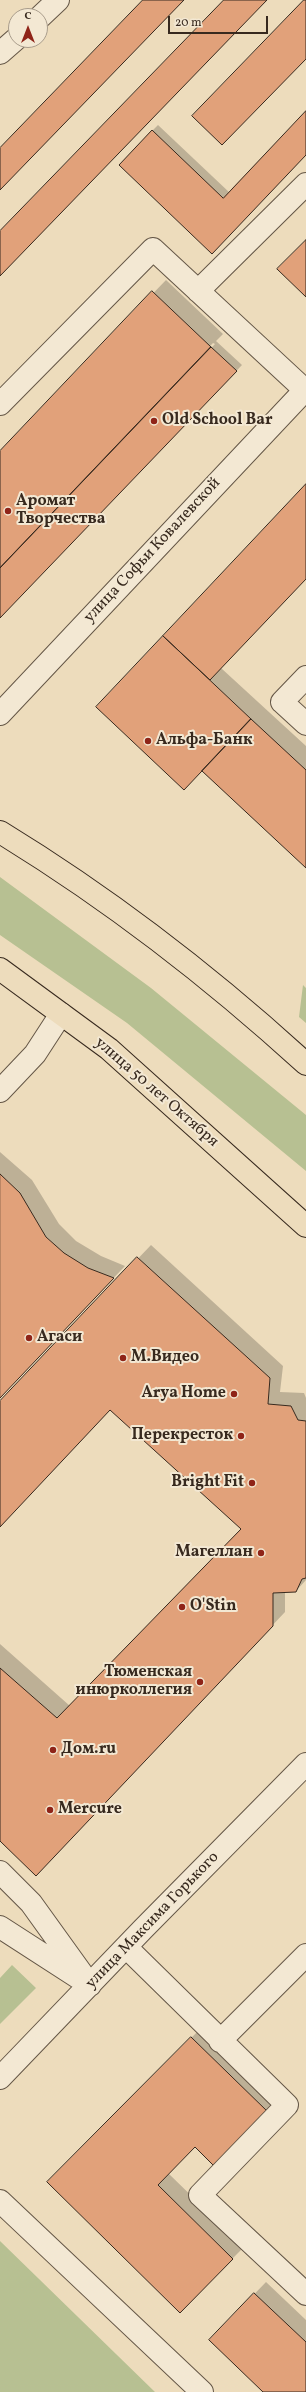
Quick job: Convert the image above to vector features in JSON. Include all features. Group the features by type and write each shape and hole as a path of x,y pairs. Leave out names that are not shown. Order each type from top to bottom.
{"main road":[{"path":"0,832 42,858 173,953 306,1064"},
{"name":"улица 50 лет Октября","path":"0,969 109,1049 306,1226"}],"street":[{"path":"48,9 58,0"},
{"path":"0,53 8,46"},
{"path":"198,291 306,184"},
{"path":"0,404 153,249 305,390"},
{"name":"улица Софьи Ковалевской","path":"0,714 305,390"},
{"path":"306,677 282,702 306,724"},
{"path":"0,1091 35,1054 61,1014"},
{"name":"улица Максима Горького","path":"0,2078 306,1764"},
{"path":"0,1872 31,1903 90,1986"},
{"path":"0,1927 90,1986"},
{"path":"126,1947 220,2041 287,2105 200,2195 306,2294"},
{"path":"220,2041 306,1955"},
{"path":"0,2201 202,2392"}],"green space":[{"path":"0,877 151,988 306,1115 306,1171 127,1023 0,935"},
{"path":"303,985 306,988 306,1023 299,1017"},
{"path":"12,1965 36,1988 0,2024 0,1978"},
{"path":"0,2241 155,2392 0,2392"}],"building":[{"path":"143,0 184,0 0,190 0,148"},
{"path":"224,0 267,0 0,276 0,231"},
{"path":"304,0 306,0 306,59 222,145 192,116"},
{"path":"306,111 306,155 212,254 119,165 152,130 223,198"},
{"path":"306,240 306,297 277,269"},
{"path":"152,291 211,347 0,568 0,451"},
{"path":"211,347 237,371 0,618 0,568"},
{"path":"306,484 306,579 210,680 163,636"},
{"path":"163,636 251,719 184,790 96,707"},
{"path":"251,719 306,770 306,868 202,771"},
{"name":"Агаси","path":"0,1174 20,1193 46,1237 64,1253 88,1268 114,1278 0,1398"},
{"name":"Магеллан","path":"137,1257 270,1378 268,1404 291,1406 298,1420 306,1421 306,1578 302,1579 296,1592 273,1593 273,1626 36,1876 0,1841 0,1668 57,1718 241,1529 110,1410 0,1527 0,1401"},
{"path":"191,2037 268,2112 214,2166 195,2147 158,2185 233,2259 180,2313 47,2182"},
{"path":"254,2293 306,2342 306,2392 263,2392 209,2340"}],"place":[{"name":"Old School Bar","path":"154,421"},
{"name":"Аромат Творчества","path":"8,511"},
{"name":"Альфа-Банк","path":"148,741"},
{"name":"Агаси","path":"29,1338"},
{"name":"М.Видео","path":"123,1358"},
{"name":"Arya Home","path":"234,1394"},
{"name":"Перекресток","path":"241,1436"},
{"name":"Bright Fit","path":"252,1483"},
{"name":"Магеллан","path":"261,1553"},
{"name":"O'Stin","path":"182,1607"},
{"name":"Тюменская инюрколлегия","path":"200,1682"},
{"name":"Дом.ru","path":"53,1750"},
{"name":"Mercure","path":"50,1810"}]}
